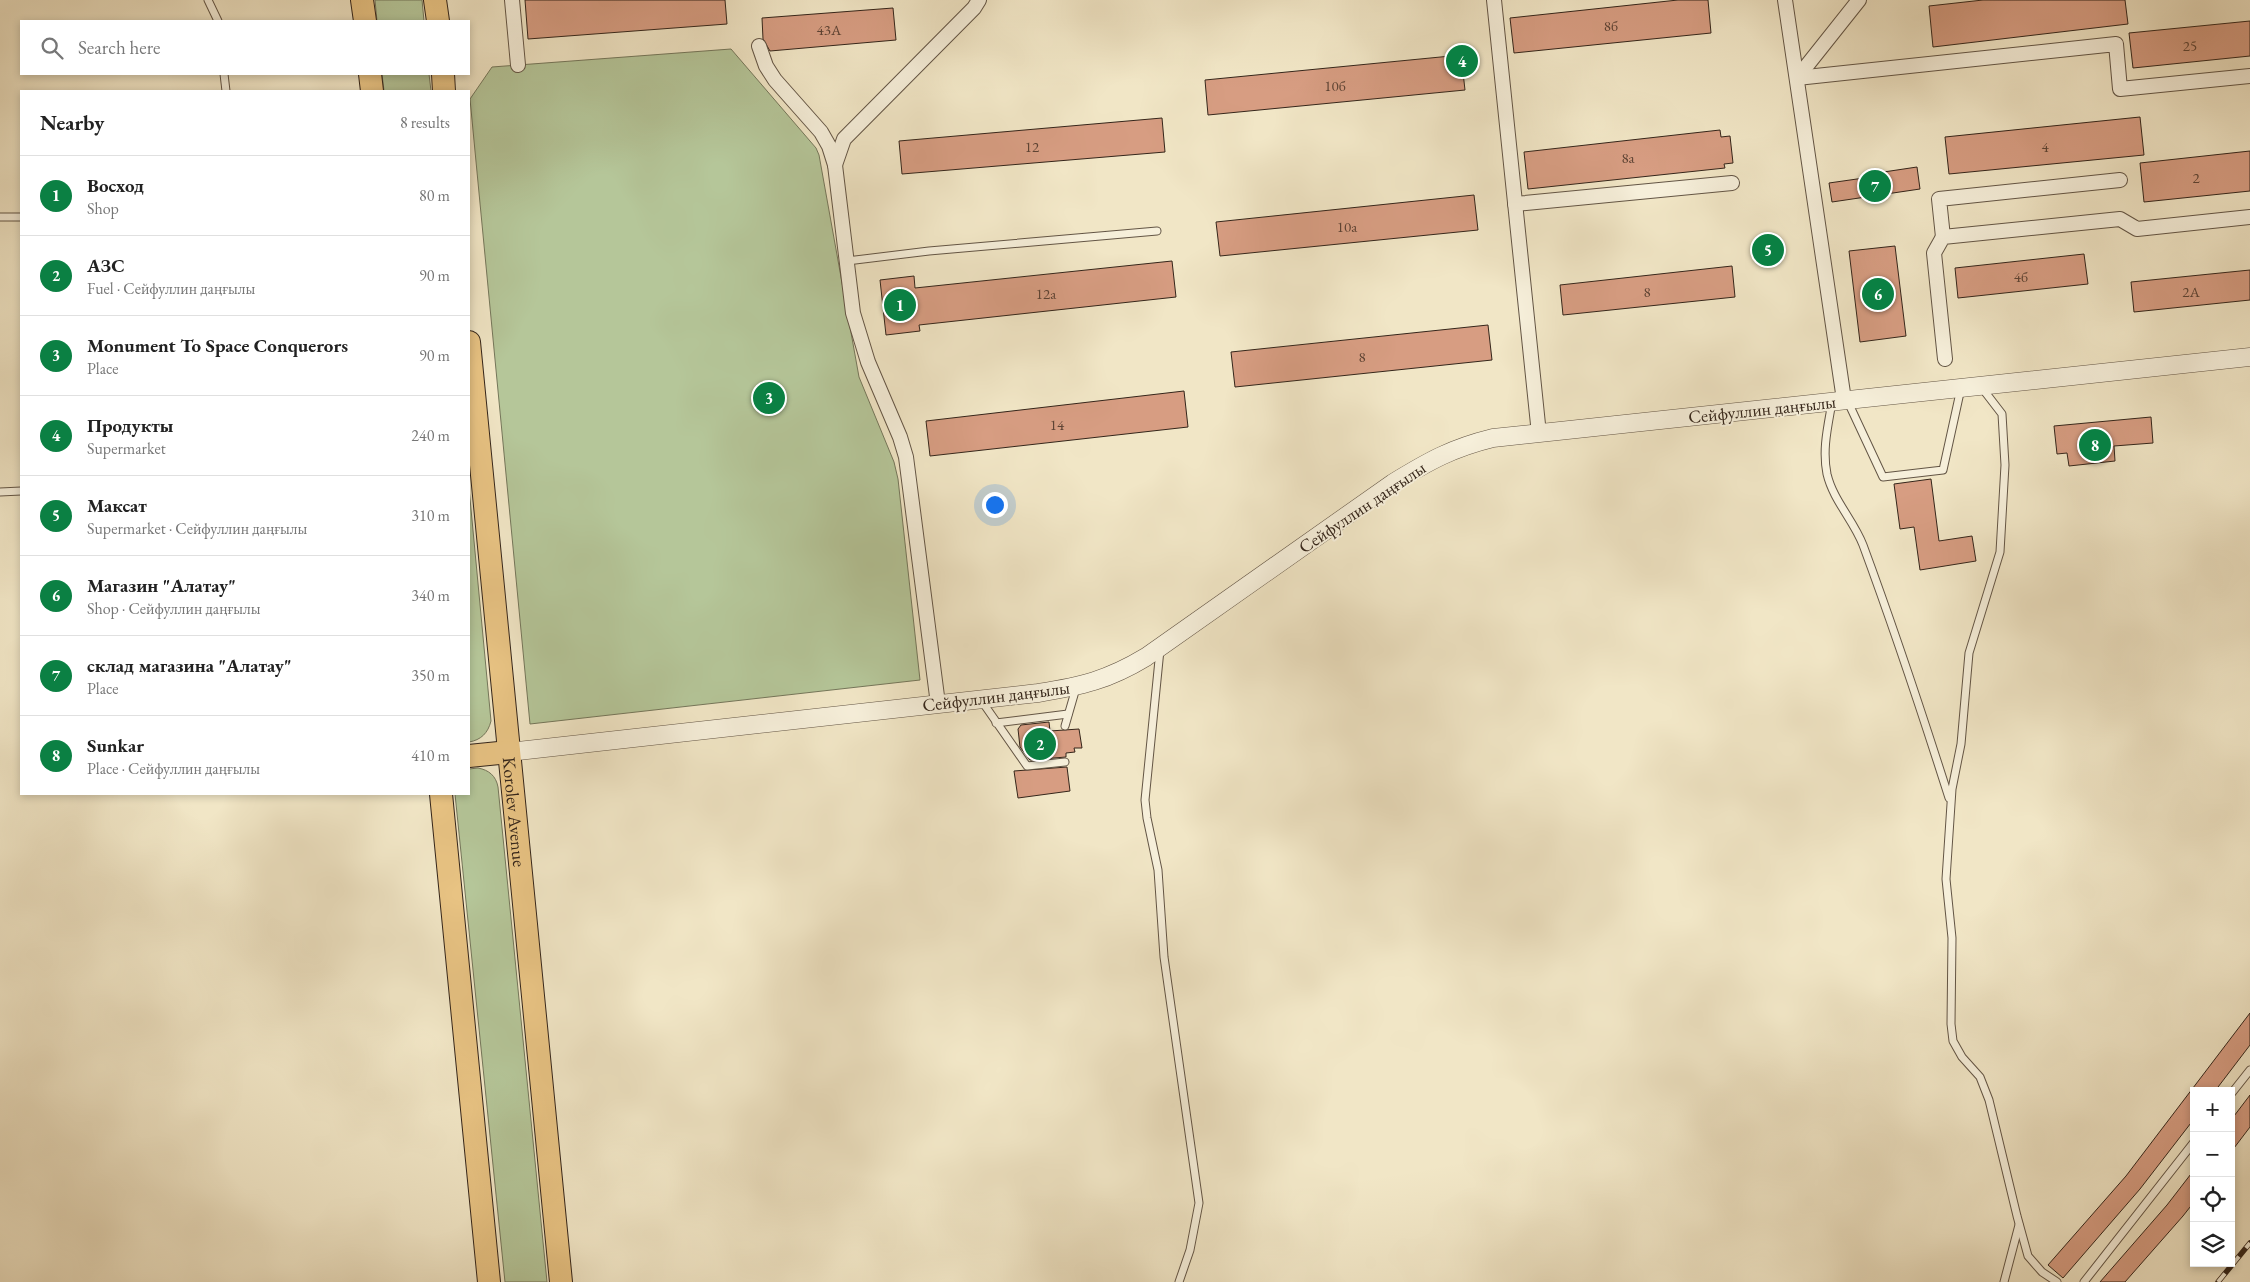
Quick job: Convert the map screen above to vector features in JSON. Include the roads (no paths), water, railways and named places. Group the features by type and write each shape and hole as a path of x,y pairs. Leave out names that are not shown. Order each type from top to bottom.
{"main road":[{"path":"362,0 364,20"},
{"path":"435,0 438,20"},
{"path":"370,75 372,90"},
{"path":"443,75 444,90"},
{"name":"Korolev Avenue","path":"470,352 561,1282"},
{"path":"470,756 509,752"},
{"path":"441,795 489,1282"}],"street":[{"path":"512,0 518,65"},
{"path":"835,165 838,151 844,139 980,0"},
{"path":"1494,0 1539,434"},
{"path":"1785,0 1841,400"},
{"path":"1797,78 1858,0"},
{"path":"1797,78 2116,44 2120,89 2250,76"},
{"path":"759,46 766,66 775,80 821,132 829,146 835,165 858,336 900,437 906,457 938,704"},
{"path":"1945,359 1934,253 1942,236 1939,199 2120,180"},
{"path":"1515,204 1732,183"},
{"path":"1942,236 2120,219 2136,229 2250,217"},
{"name":"Сейфуллин даңғылы","path":"509,752 1038,693 1099,681 1122,672 1393,483 1431,460 1463,446 1486,440 2250,357"}],"lane":[{"path":"208,0 218,20"},
{"path":"224,75 226,90"},
{"path":"0,217 20,217"},
{"path":"847,261 929,251 1157,231"},
{"path":"1980,385 2002,414 2005,465 2000,552 1969,653 1961,744 1952,789 1946,879 1952,938 1950,1001 1953,1041 1962,1057 1980,1077 1989,1100 2028,1256 2042,1272 2057,1282"},
{"path":"1841,400 1883,477 1943,470 1961,387"},
{"path":"1841,400 1825,447 1828,474 1835,493 1860,538 1918,700 1951,803"},
{"path":"0,492 20,491"},
{"path":"1160,646 1145,800 1146,818 1158,870 1164,957 1199,1202 1190,1250 1179,1282"},
{"path":"1065,726 1077,686"},
{"path":"981,699 1026,766 1065,762"},
{"path":"996,723 1068,714"},
{"path":"2235,1089 2250,1070"},
{"path":"2084,1282 2190,1147"},
{"path":"2004,1282 2019,1225"}],"railway":[{"path":"2218,1282 2250,1243"}],"place":[{"name":"Продукты","path":"1462,61"},
{"name":"склад магазина \"Алатау\"","path":"1875,186"},
{"name":"Максат","path":"1768,250"},
{"name":"Магазин \"Алатау\"","path":"1878,294"},
{"name":"Восход","path":"900,305"},
{"name":"Monument To Space Conquerors","path":"769,398"},
{"name":"Sunkar","path":"2095,445"},
{"name":"АЗС","path":"1040,744"}]}
